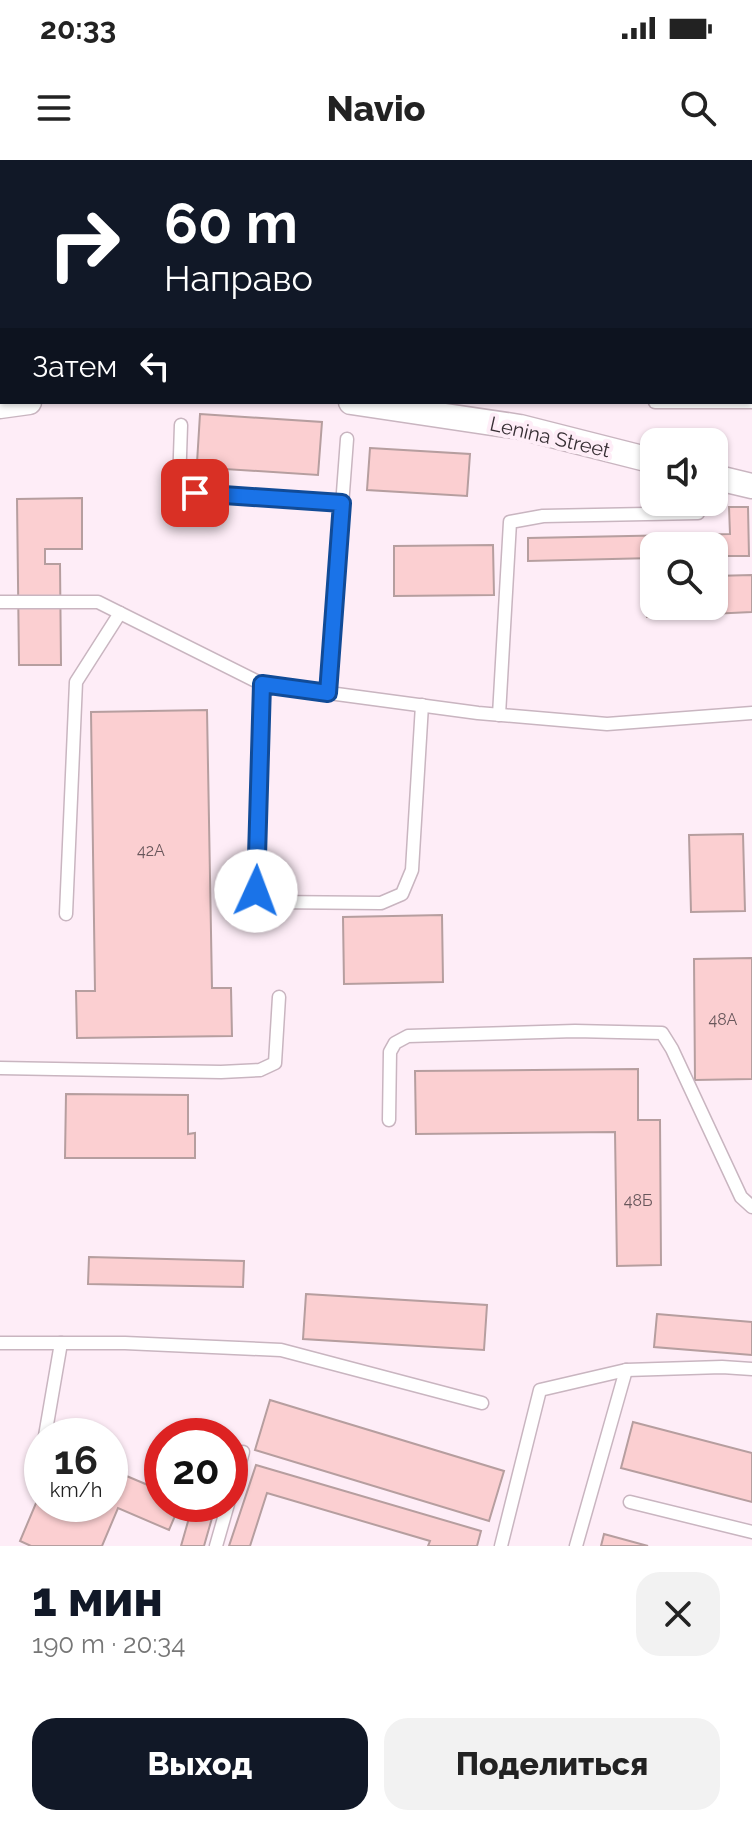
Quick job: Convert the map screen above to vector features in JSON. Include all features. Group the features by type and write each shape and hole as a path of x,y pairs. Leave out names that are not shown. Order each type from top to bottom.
{"street":[{"name":"Lenina Street","path":"365,404 520,427 640,457"},
{"path":"728,480 752,486"}],"lane":[{"path":"181,425 179,486 195,493 342,503"},
{"path":"328,693 347,439"},
{"path":"499,715 510,522 543,516 640,514"},
{"path":"0,602 98,602 262,684 499,715 607,724 752,713"},
{"path":"66,914 76,682 120,613"},
{"path":"262,684 256,891 268,902 381,903 402,894 412,870 422,705"},
{"path":"0,1068 260,1070 275,1063 279,997"},
{"path":"389,1120 390,1052 395,1043 408,1036 575,1031 662,1033 741,1197 752,1207"},
{"path":"0,1343 125,1343 281,1350 482,1403"},
{"path":"48,1418 61,1343"},
{"path":"501,1546 540,1390 626,1370 752,1369"},
{"path":"576,1546 626,1370"},
{"path":"630,1502 752,1532"},
{"path":"216,1546 223,1522"}],"building":[{"path":"200,414 322,422 318,475 225,469 224,481 196,479"},
{"path":"370,448 470,454 467,496 367,490"},
{"path":"82,498 82,549 45,549 45,564 60,564 61,665 19,665 17,499"},
{"path":"729,507 748,507 749,556 728,556"},
{"path":"640,536 640,558 528,561 528,538"},
{"path":"493,545 494,595 394,596 394,546"},
{"path":"752,575 752,612 728,613 728,576"},
{"path":"207,710 212,988 231,988 232,1036 77,1038 76,991 95,991 91,712"},
{"path":"743,834 745,911 691,912 689,835"},
{"path":"442,915 443,982 344,984 343,917"},
{"path":"752,958 752,1079 695,1080 694,959"},
{"path":"638,1069 638,1120 660,1120 661,1265 617,1266 615,1132 416,1134 415,1071"},
{"path":"66,1094 188,1095 188,1134 195,1133 195,1158 65,1158"},
{"path":"89,1257 244,1261 243,1287 88,1284"},
{"path":"306,1294 487,1305 484,1350 303,1339"},
{"path":"657,1314 752,1322 752,1355 654,1347"},
{"path":"270,1400 504,1471 489,1521 255,1450"},
{"path":"633,1422 752,1453 752,1502 621,1468"},
{"path":"256,1465 481,1531 477,1546 428,1546 430,1541 267,1493 250,1546 229,1546 237,1522 248,1522 248,1489"},
{"path":"128,1477 144,1483 144,1519 128,1512"},
{"path":"28,1522 112,1522 102,1546 31,1546 20,1541"},
{"path":"150,1522 172,1522 169,1530"},
{"path":"188,1522 211,1522 204,1546 181,1546"},
{"path":"604,1534 648,1546 601,1546"}],"route":[{"path":"195,493 342,503 328,693 262,684 256,891"}]}
